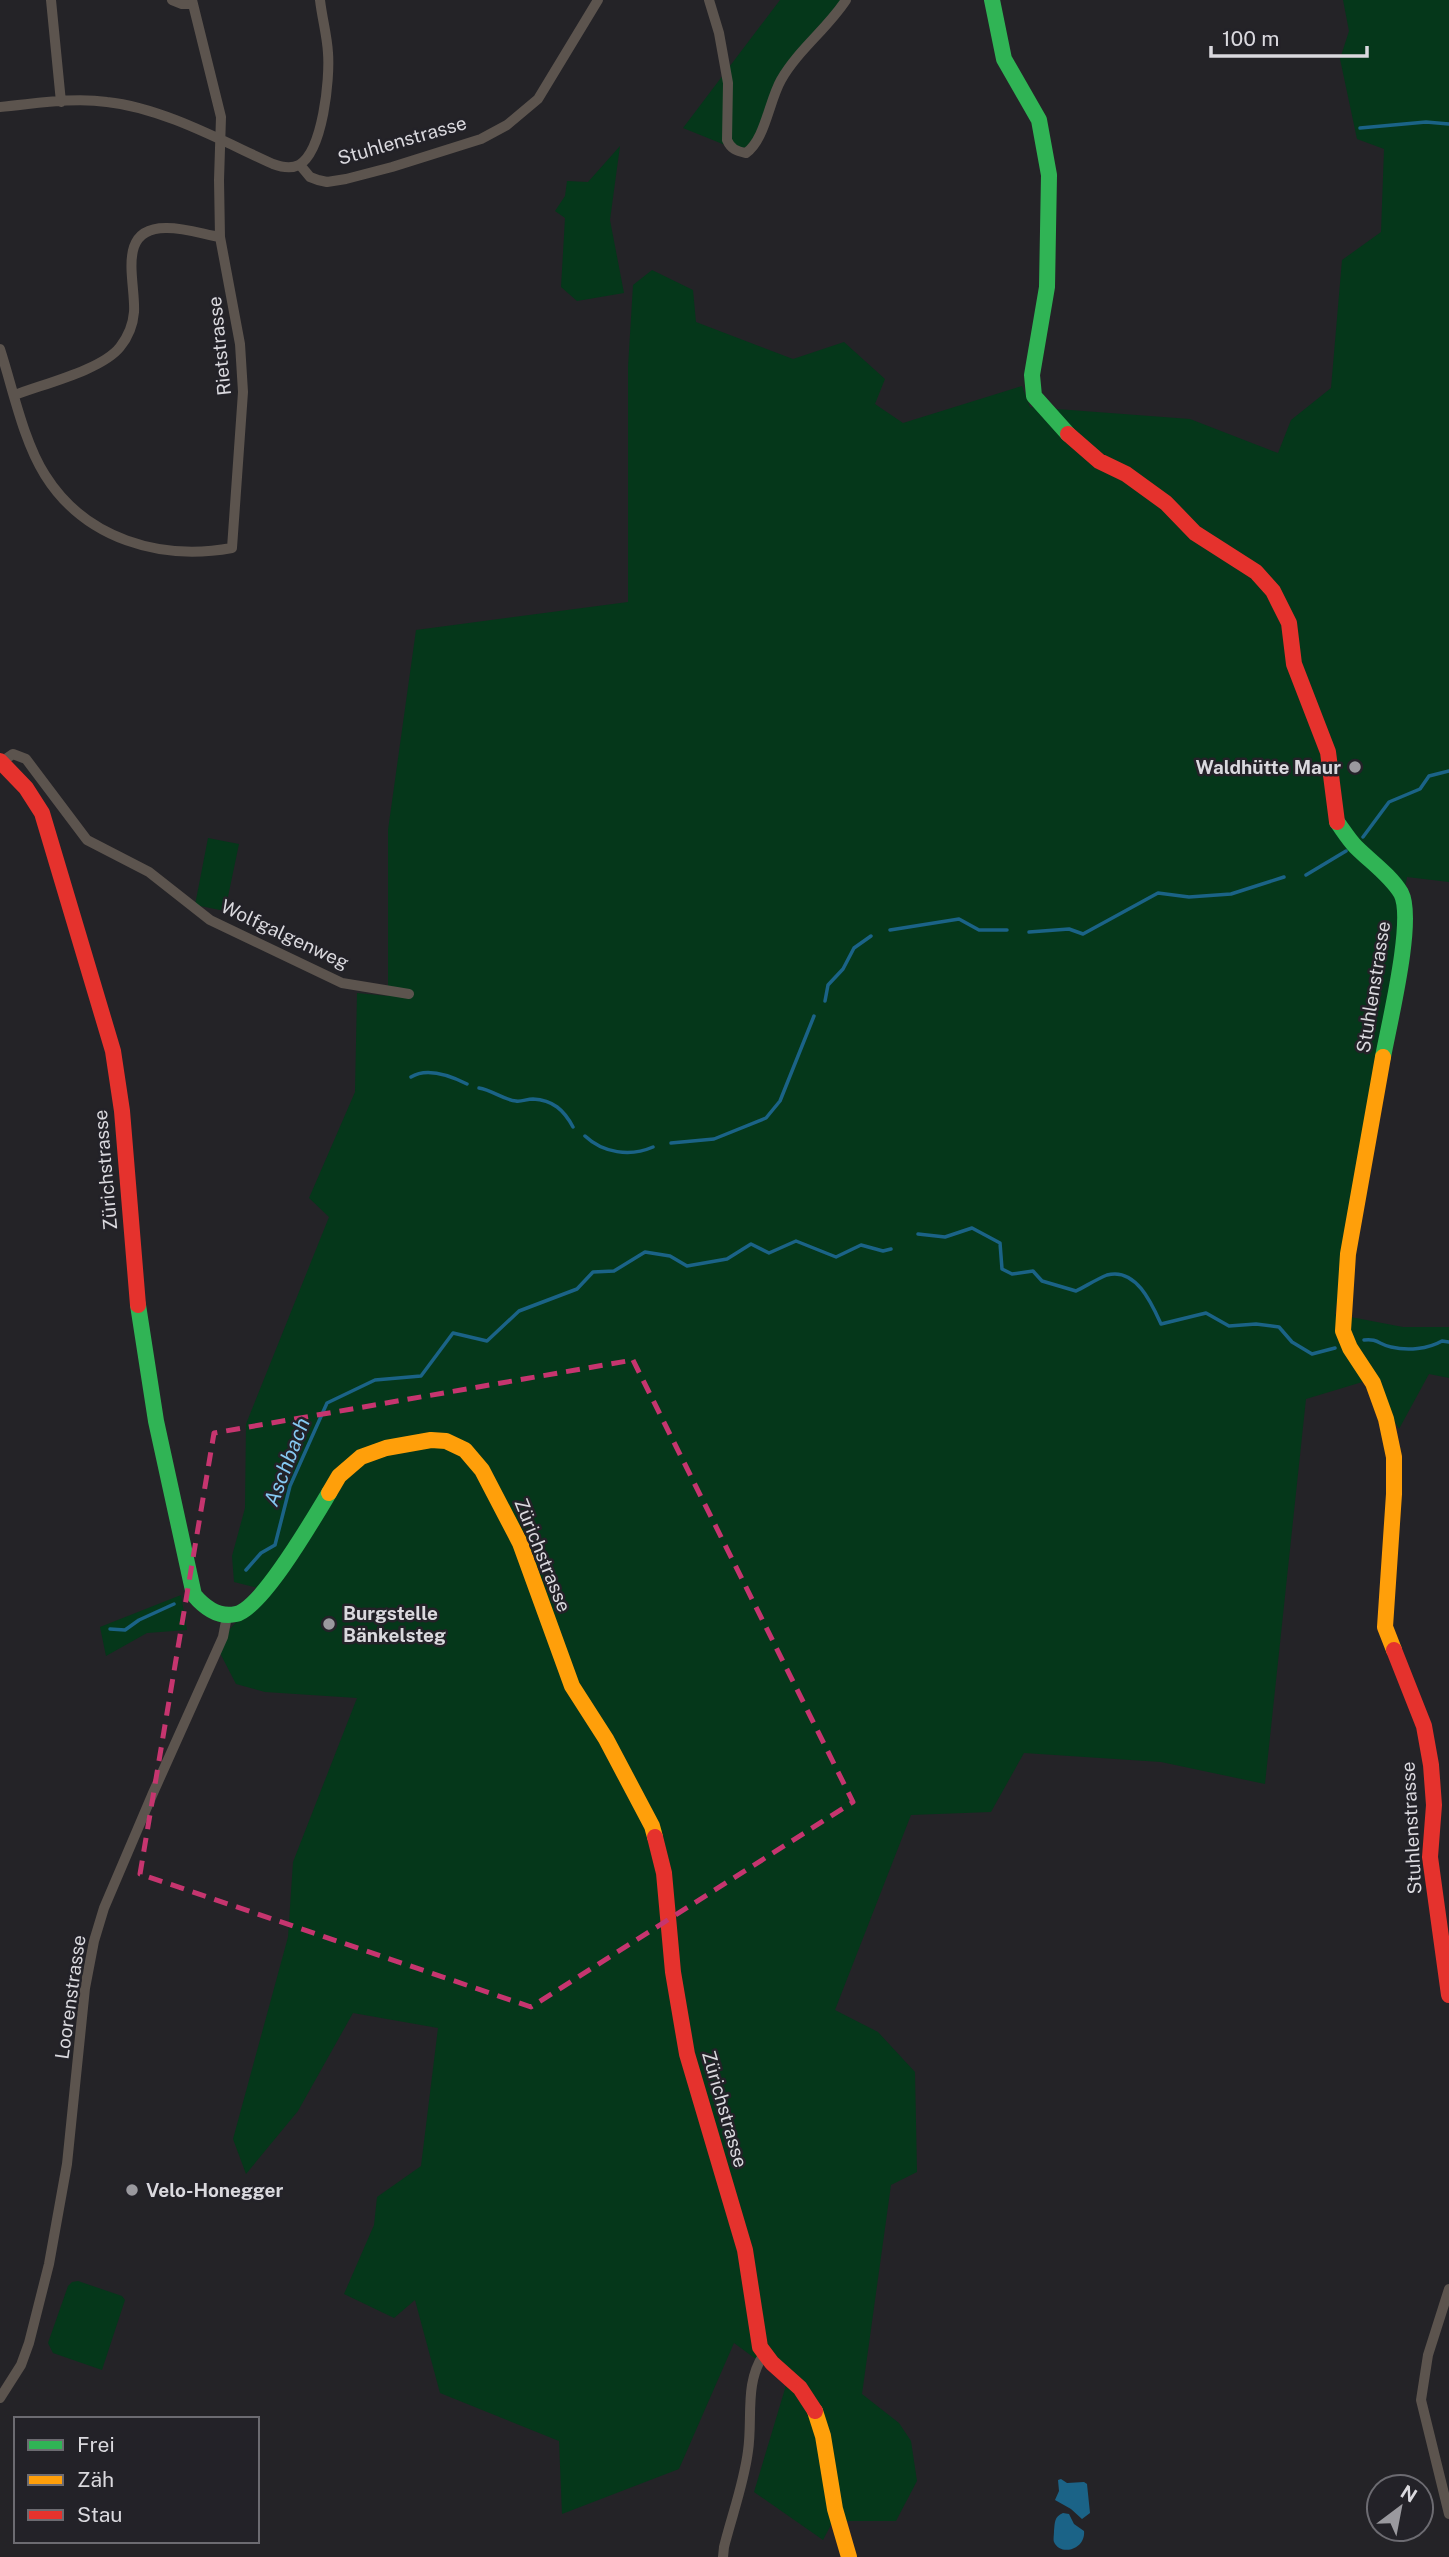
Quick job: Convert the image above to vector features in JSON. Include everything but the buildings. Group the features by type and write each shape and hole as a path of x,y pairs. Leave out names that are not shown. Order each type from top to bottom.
{"street":[{"path":"51,0 61,102"},
{"path":"172,0 182,4 192,2"},
{"path":"300,165 311,150 326,96 328,51 320,0"},
{"name":"Stuhlenstrasse","path":"0,107 94,101 121,104 167,117 273,164 290,167 300,165 310,177 318,180 327,182 346,179 481,139 507,125 538,99 598,0"},
{"path":"709,0 719,33 728,83 727,140 730,147 737,152 747,153 757,143 772,99 792,62 846,0"},
{"name":"Stuhlenstrasse","path":"992,0 1004,59 1039,120 1049,175 1047,287 1031,375 1034,397 1076,443 1098,461 1126,474 1166,503 1195,533 1256,572 1273,591 1289,623 1294,664 1328,752 1337,822 1354,845 1389,878 1402,895 1405,912 1402,952 1348,1254 1343,1331 1350,1348 1373,1383 1386,1419 1394,1457 1385,1628 1424,1726 1431,1765 1434,1805 1430,1857 1449,1995"},
{"name":"Rietstrasse","path":"15,395 44,474 59,494 89,522 125,541 144,547 184,551 232,548 243,392 240,344 220,237 221,117 192,2"},
{"path":"0,349 15,395 98,364 119,349 126,338 134,312 130,259 135,246 146,233 168,228 220,237"},
{"name":"Wolfgalgenweg","path":"1,762 13,754 26,759 87,840 149,872 209,919 342,983 410,994"},
{"name":"Zürichstrasse","path":"1,762 26,788 42,813 106,1022 122,1111 136,1290 156,1421 194,1595 213,1613 228,1616 238,1614 249,1607 289,1558 339,1476 361,1458 386,1447 431,1440 446,1441 466,1450 482,1469 520,1543 572,1686 606,1739 652,1826 664,1873 673,1972 687,2054 745,2250 760,2347 764,2354"},
{"name":"Loorenstrasse","path":"0,2398 12,2382 25,2354 49,2264 67,2164 85,1988 94,1941 104,1909 169,1754 223,1637 228,1616"},
{"path":"1449,2289 1428,2355 1421,2400 1449,2514"},
{"path":"723,2557 748,2451 752,2384 764,2354 774,2367 797,2385 811,2403 823,2440 832,2495 849,2557"}],"highlighted area":[{"path":"633,1360 853,1802 531,2007 140,1874 214,1433"}],"green space":[{"path":"780,0 846,0 792,62 753,148 730,147 683,128"},
{"path":"1343,0 1449,0 1449,882 1407,877 1335,1314 1403,1327 1449,1327 1449,1378 1429,1374 1399,1429 1369,1380 1306,1399 1265,1784 1161,1762 1024,1753 991,1812 911,1815 835,2010 878,2032 915,2072 917,2172 891,2185 862,2394 899,2423 911,2441 917,2481 896,2521 833,2521 823,2540 754,2492 787,2382 734,2343 679,2469 562,2514 559,2441 440,2393 415,2300 394,2318 344,2294 374,2225 377,2197 421,2166 438,2028 353,2013 298,2111 246,2174 233,2139 288,1937 293,1862 357,1698 265,1692 236,1684 220,1653 228,1631 266,1590 234,1582 232,1556 245,1508 246,1424 329,1217 309,1198 355,1092 357,993 388,996 388,830 416,630 628,602 628,367 633,285 652,270 693,290 696,322 793,359 844,342 885,379 875,404 903,423 1022,386 1030,407 1190,419 1278,453 1291,420 1331,388 1342,260 1381,232 1384,149 1357,139 1340,59 1349,31"},
{"path":"620,146 610,220 624,293 577,301 561,287 565,218 555,211 565,196 567,181 588,182"},
{"path":"208,838 239,844 225,911 195,905"},
{"path":"181,1595 187,1630 147,1633 106,1656 100,1627"},
{"path":"78,2281 122,2296 125,2300 102,2370 53,2353 48,2343 68,2286"}],"water":[{"path":"1058,2480 1067,2483 1087,2484 1090,2513 1082,2519 1055,2500 1059,2491"},
{"path":"1063,2513 1069,2514 1074,2524 1084,2531 1081,2542 1067,2550 1057,2547 1054,2542 1056,2520"}],"waterway":[{"path":"1360,128 1426,122 1449,124"},
{"path":"1363,837 1389,802 1420,789 1429,776 1449,771"},
{"path":"1306,875 1346,851"},
{"path":"1029,932 1069,929 1083,934 1158,893 1189,897 1231,894 1284,877"},
{"path":"890,930 959,919 979,930 1007,930"},
{"path":"825,1001 828,985 843,969 854,948 871,936"},
{"path":"671,1143 714,1139 766,1118 780,1101 814,1016"},
{"path":"411,1077 432,1073 467,1084"},
{"path":"479,1088 511,1100 546,1101 562,1111 573,1127"},
{"path":"585,1136 592,1142 617,1152 635,1152 653,1147"},
{"name":"Aschbach","path":"918,1234 945,1237 972,1228 1000,1243 1002,1269 1012,1274 1033,1271 1042,1281 1076,1291 1107,1275 1126,1276 1142,1289 1161,1324 1206,1313 1229,1326 1256,1324 1279,1327 1292,1342 1312,1354 1335,1348"},
{"name":"Aschbach","path":"246,1570 261,1553 275,1545 290,1486 327,1403 375,1380 421,1376 453,1333 487,1341 519,1311 577,1289 593,1272 614,1271 645,1252 670,1256 687,1266 727,1259 751,1244 769,1253 796,1241 836,1257 861,1245 883,1251 891,1249"},
{"name":"Aschbach","path":"1364,1340 1404,1349 1449,1342"},
{"name":"Aschbach","path":"110,1629 125,1630 139,1620 174,1604"}],"traffic: fast":[{"path":"992,0 1004,59 1039,120 1049,175 1047,287 1032,375 1034,396 1068,434"},
{"path":"1337,822 1353,844 1397,886 1404,906 1403,948 1383,1057"},
{"path":"138,1305 156,1421 194,1595 198,1600 224,1615 236,1614 247,1608 287,1561 329,1493"}],"traffic: slow":[{"path":"1383,1057 1348,1254 1343,1331 1350,1348 1373,1383 1386,1419 1394,1457 1385,1627 1394,1650"},
{"path":"329,1493 339,1476 361,1457 386,1448 431,1440 446,1441 465,1450 482,1470 520,1543 572,1686 606,1739 652,1826 655,1837"},
{"path":"815,2411 823,2436 835,2509 849,2557"}],"traffic: jam":[{"path":"1068,434 1099,461 1126,474 1166,503 1195,533 1256,572 1273,591 1289,623 1294,664 1328,752 1337,822"},
{"path":"0,761 26,788 42,813 113,1051 122,1111 138,1305"},
{"path":"1394,1650 1424,1726 1431,1765 1434,1805 1430,1857 1449,1995"},
{"path":"655,1837 664,1873 673,1972 687,2054 745,2250 760,2347 772,2363 800,2388 815,2411"}],"place":[{"name":"Waldhütte Maur","path":"1355,767"},
{"name":"Burgstelle Bänkelsteg","path":"329,1624"},
{"name":"Velo-Honegger","path":"132,2190"}]}
